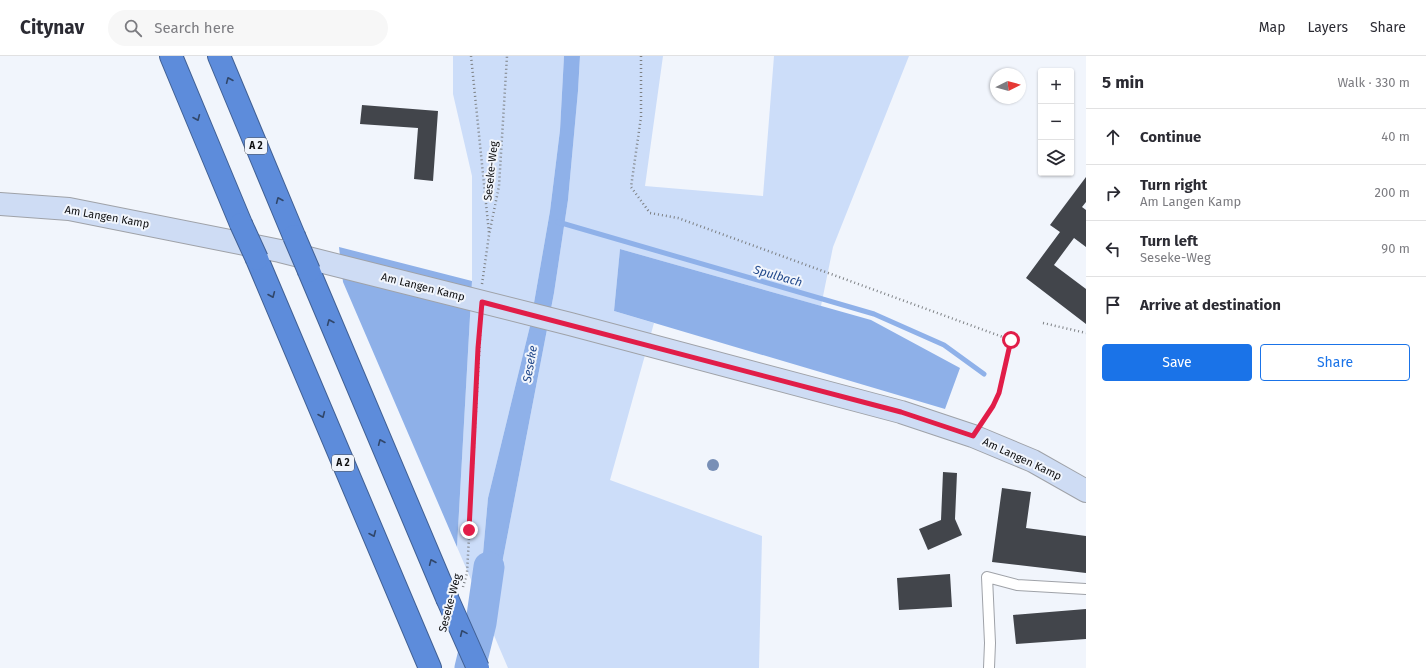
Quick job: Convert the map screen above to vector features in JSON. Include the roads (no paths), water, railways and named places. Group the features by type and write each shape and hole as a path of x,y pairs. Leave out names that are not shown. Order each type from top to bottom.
{"highway":[{"name":"A 2","path":"171,56 430,668"},
{"name":"A 2","path":"219,56 309,271 455,593 478,668"}],"street":[{"name":"Am Langen Kamp","path":"0,204 68,209 280,251 482,295 511,310 570,324 901,412 973,436 1033,461 1086,490"}],"lane":[{"path":"989,668 990,643 987,577 1017,585 1086,589"}],"water":[{"path":"564,56 580,56 568,200 554,293 490,626 479,598 488,498 530,326 550,211 560,130"}],"waterway":[{"name":"Spulbach","path":"558,222 874,314 944,345 984,374"},
{"name":"Seseke","path":"470,668 481,623 489,567"}]}
